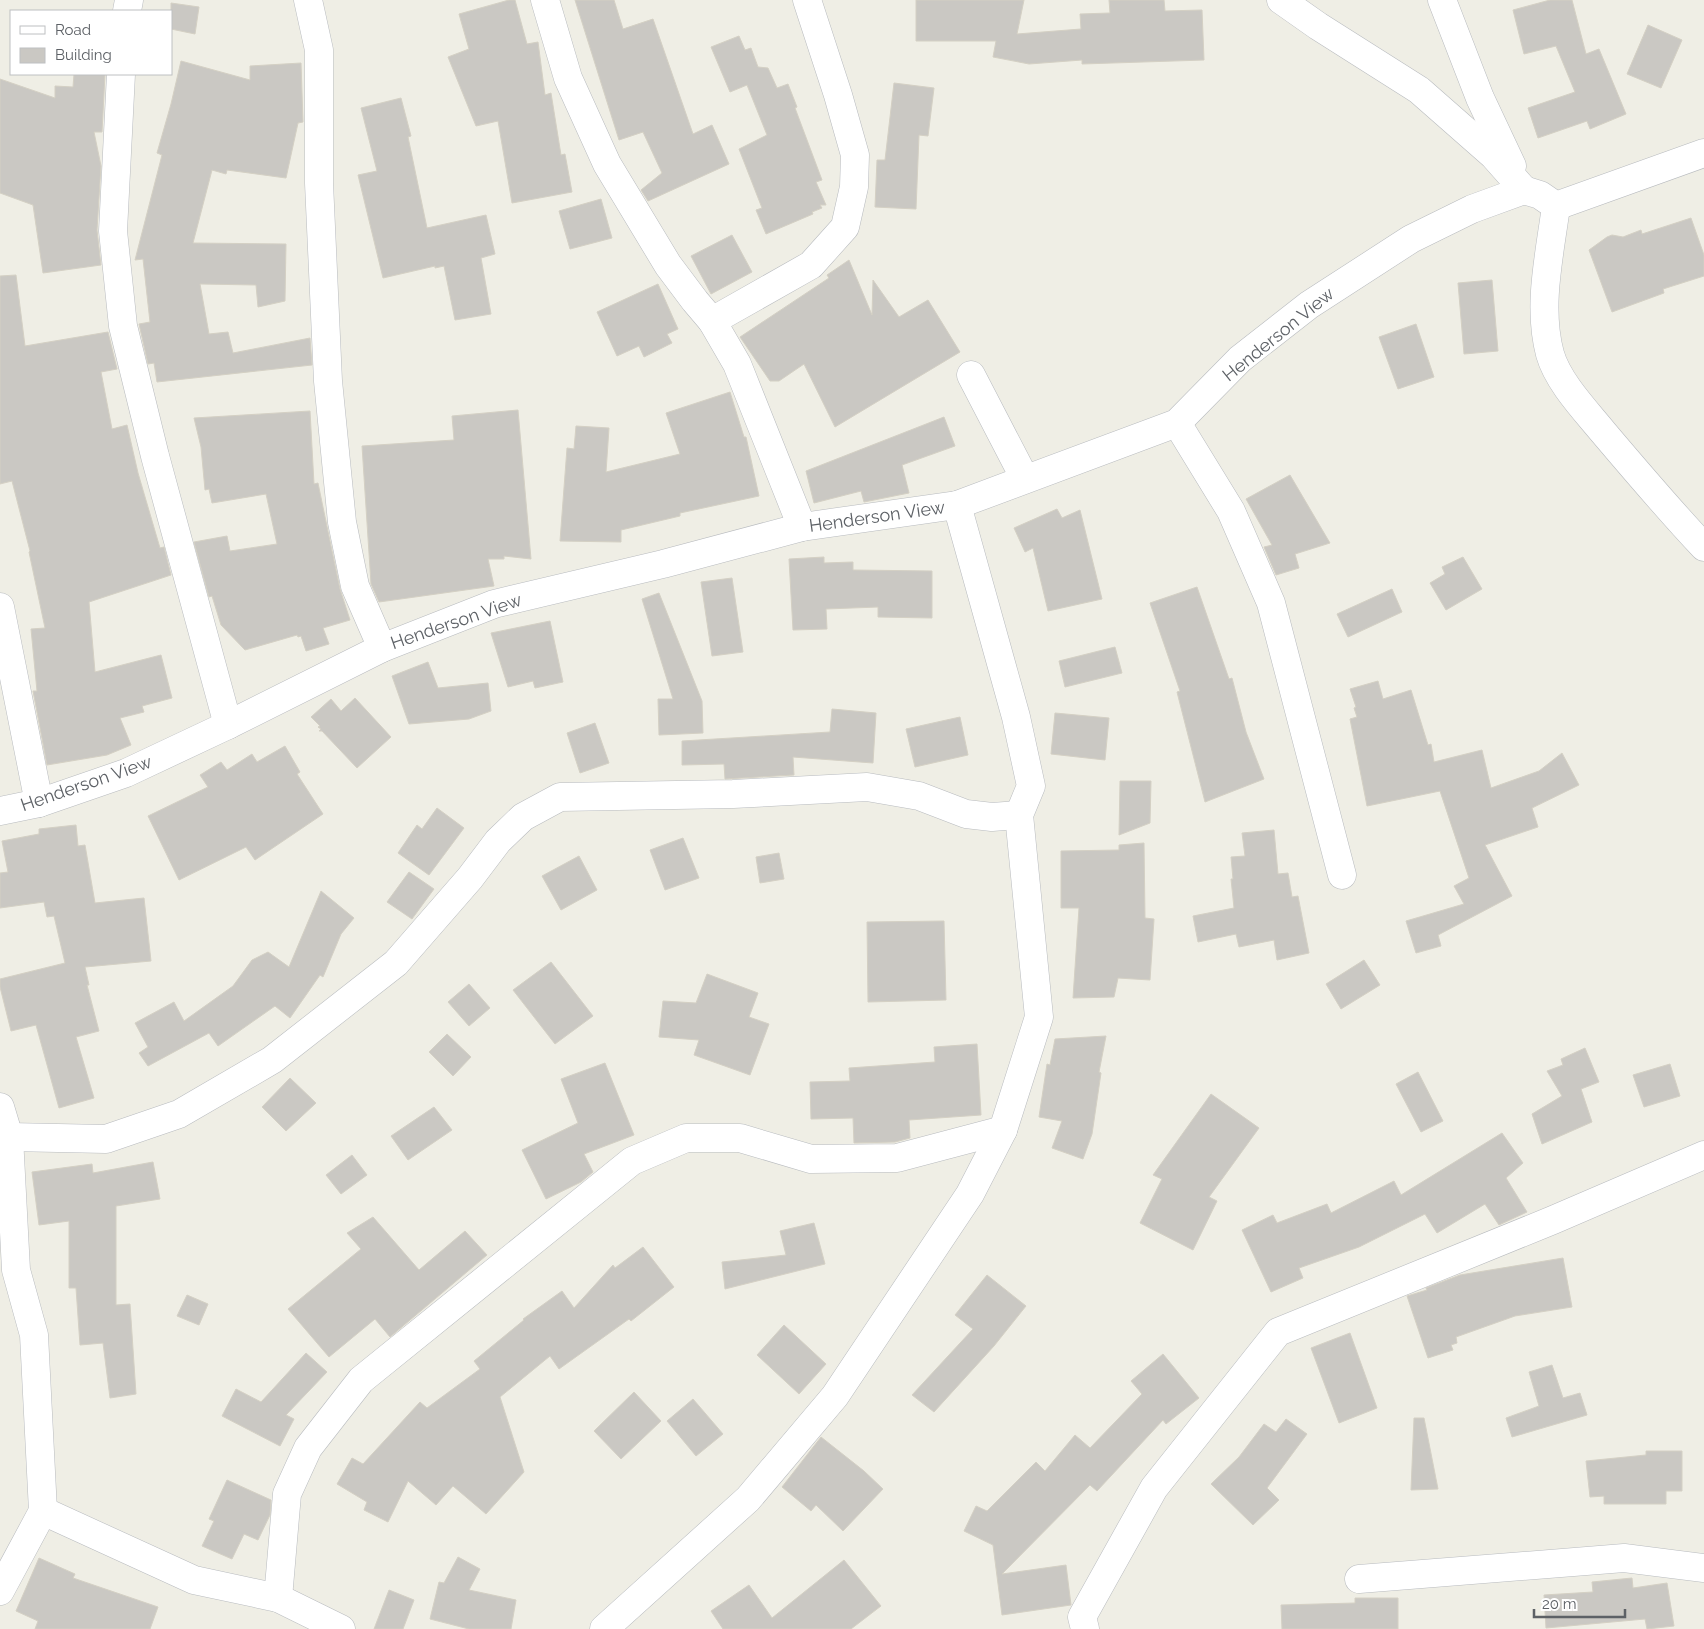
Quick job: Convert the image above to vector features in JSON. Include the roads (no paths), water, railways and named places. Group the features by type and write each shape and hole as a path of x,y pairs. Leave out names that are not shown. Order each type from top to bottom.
{"street":[{"path":"308,0 319,50 319,183 328,371 342,522 355,586 382,648"},
{"path":"545,0 568,78 607,164 668,265 695,302 712,321 737,364 802,527"},
{"path":"712,321 811,265 845,227 854,187 855,155 838,95 807,0"},
{"path":"1281,0 1334,37 1419,90 1492,155 1524,190 1540,195 1556,206"},
{"path":"1442,0 1480,98 1524,190"},
{"path":"121,75 114,231 123,326 155,456 228,725"},
{"path":"1556,206 1704,153"},
{"name":"Henderson View","path":"0,811 39,803 126,773 228,725 382,648 494,604 662,564 802,527 957,505 1178,423 1240,360 1309,305 1411,240 1472,209 1524,190"},
{"path":"1556,206 1546,282 1546,321 1550,355 1566,388 1663,504 1704,547"},
{"path":"971,375 1025,479"},
{"path":"1178,423 1230,511 1271,603 1342,875"},
{"path":"604,1629 748,1499 835,1396 970,1194 1002,1130 1039,1017 1019,815 1030,786 1016,717 957,505"},
{"path":"0,607 39,803"},
{"path":"9,1137 106,1139 179,1114 272,1060 396,963 470,878 498,841 523,817 560,797 733,794 867,787 919,796 966,814 992,817 1019,815"},
{"path":"0,1108 9,1137 8,1271 34,1335 43,1511 0,1590"},
{"path":"278,1598 287,1494 308,1448 361,1380 632,1162 686,1138 740,1138 811,1159 896,1158 1002,1130"},
{"path":"1085,1629 1082,1617 1154,1488 1278,1332 1704,1156"},
{"path":"43,1511 194,1580 278,1598 341,1629"},
{"path":"1359,1579 1624,1558 1704,1568"}]}
